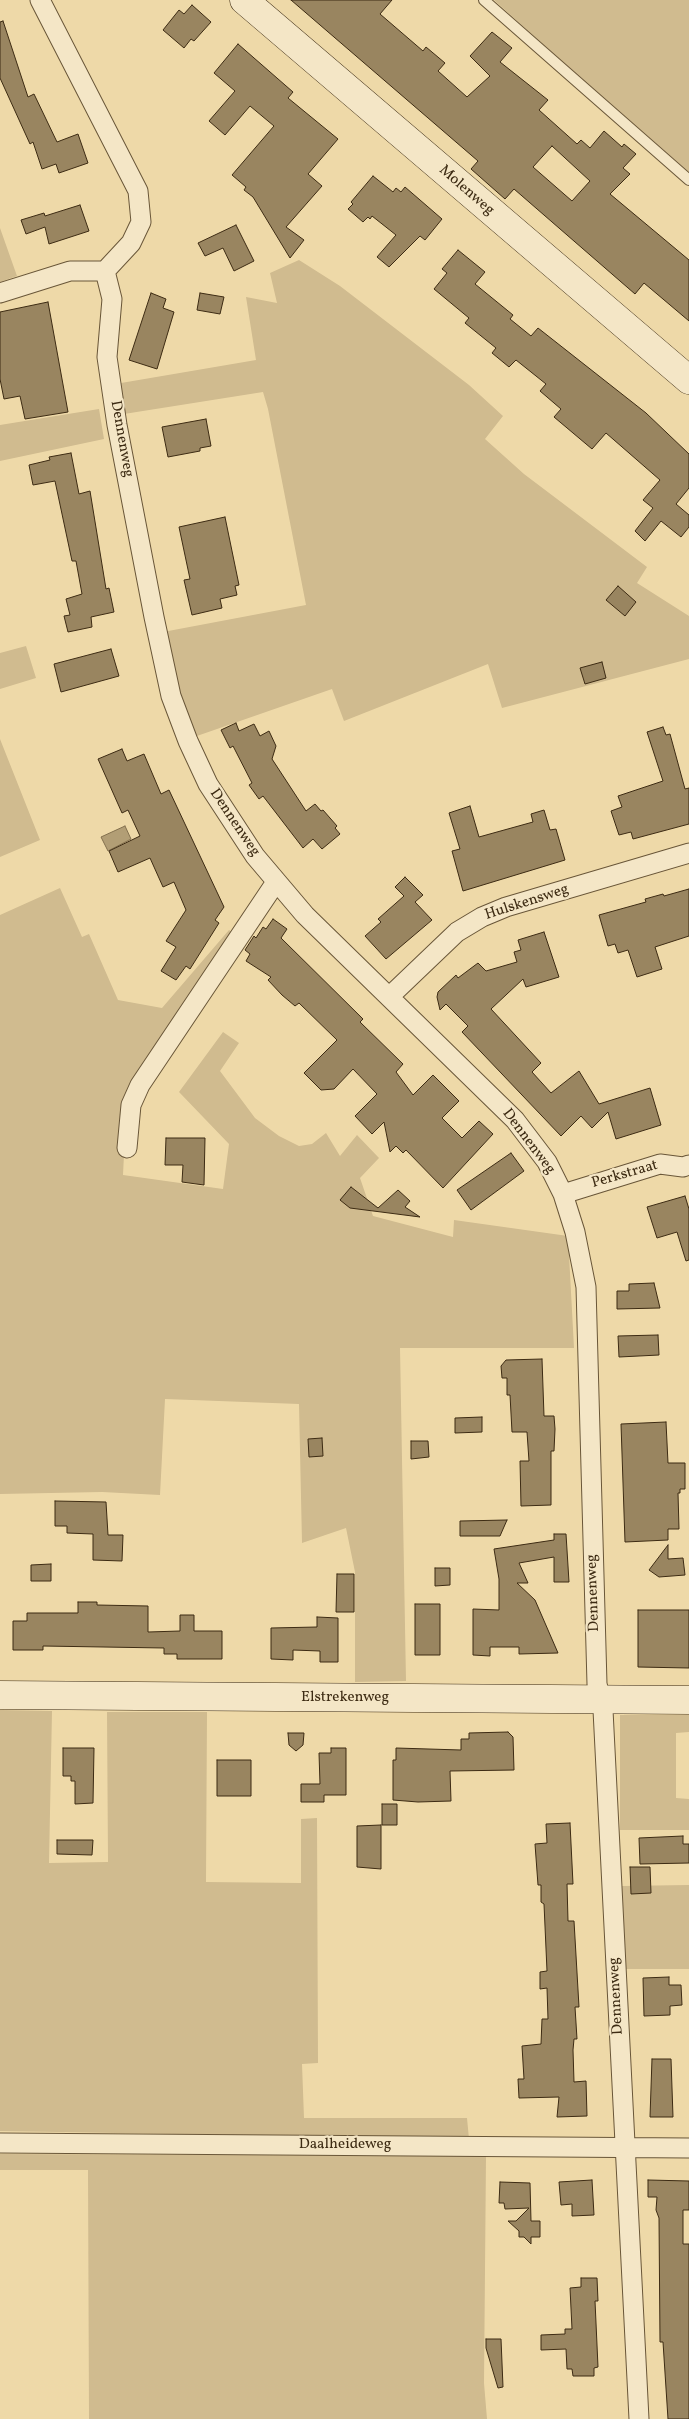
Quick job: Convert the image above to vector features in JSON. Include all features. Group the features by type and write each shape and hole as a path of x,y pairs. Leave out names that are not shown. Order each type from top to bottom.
{"street":[{"path":"0,293 70,271 105,271 131,243 141,222 138,191 40,0"},
{"name":"Molenweg","path":"244,0 689,380"},
{"name":"Dennenweg","path":"105,271 112,298 108,357 117,425 171,696 188,741 208,784 255,856 305,915 515,1120 547,1162 562,1194 576,1232 586,1287 596,1684 603,1710 639,2419"},
{"name":"Hulskensweg","path":"390,996 457,932 482,917 506,907 689,853"},
{"path":"127,1148 131,1105 140,1086 276,882"},
{"name":"Perkstraat","path":"562,1194 660,1164 683,1167 689,1165"},
{"name":"Elstrekenweg","path":"0,1695 689,1700"},
{"name":"Daalheideweg","path":"0,2143 689,2148"}],"lane":[{"path":"484,0 689,180"}],"shaded area":[{"path":"494,0 689,0 689,176"},
{"path":"0,228 17,276 0,282"},
{"path":"299,260 340,286 469,385 503,416 485,439 524,474 647,567 637,583 689,616 689,659 502,708 488,664 344,721 332,689 194,737 178,689 163,632 306,605 268,409 263,392 124,414 121,383 256,360 246,297 277,303 270,273"},
{"path":"99,409 104,439 0,461 0,425"},
{"path":"26,646 36,678 0,689 0,653"},
{"path":"0,739 40,840 0,857"},
{"path":"125,826 131,839 108,851 101,837"},
{"path":"60,888 82,937 89,934 118,1000 162,1008 229,930 236,935 139,1083 125,1134 123,1175 223,1189 229,1144 179,1092 223,1032 239,1043 220,1071 255,1118 279,1136 299,1146 312,1144 326,1133 340,1156 357,1135 379,1158 360,1178 373,1216 453,1237 454,1220 568,1236 574,1348 400,1348 406,1681 355,1682 355,1572 346,1528 302,1543 299,1404 165,1399 160,1495 102,1492 0,1494 0,915"},
{"path":"0,1710 52,1711 49,1863 108,1862 107,1712 207,1712 206,1882 301,1883 301,1819 317,1818 318,2063 302,2064 304,2118 467,2118 469,2139 0,2131"},
{"path":"620,1715 689,1715 689,1732 676,1733 676,1798 689,1799 689,1830 620,1830"},
{"path":"689,1885 689,1969 626,1969 622,1886"},
{"path":"0,2154 486,2156 484,2383 487,2419 89,2419 88,2170 0,2170"}],"building":[{"path":"291,0 392,0 380,14 423,51 426,47 445,63 438,71 467,97 490,76 470,56 492,32 512,48 500,62 548,100 539,110 577,144 581,140 590,148 604,131 622,147 624,144 636,154 623,168 630,174 610,194 689,260 689,321 644,283 635,294 514,189 505,199 471,169 478,161","holes":["552,146 590,181 572,201 533,167"]},
{"path":"192,5 211,22 194,41 191,39 184,48 163,30 179,10 184,14"},
{"path":"3,21 28,97 34,94 57,142 78,134 88,163 59,173 56,164 42,169 33,142 30,144 0,78 0,22"},
{"path":"238,44 293,92 288,98 338,139 308,174 322,186 286,227 304,240 290,258 253,197 244,190 246,187 232,175 274,126 250,106 225,135 209,121 235,91 214,73"},
{"path":"373,176 393,192 396,188 401,192 405,187 442,219 425,240 420,236 389,267 377,257 396,235 372,216 363,222 348,209 353,204 351,202"},
{"path":"80,205 89,231 49,244 45,227 26,234 21,220 44,213 45,216"},
{"path":"236,225 254,261 234,271 223,248 205,256 198,243"},
{"path":"458,250 485,272 475,284 513,315 510,319 531,336 538,328 646,413 689,454 689,488 676,504 689,515 689,527 681,537 661,521 645,541 635,531 653,508 643,500 660,480 606,433 592,449 554,417 561,409 540,391 546,384 516,360 509,367 492,353 496,348 465,323 469,318 434,289 447,273 442,269"},
{"path":"151,293 166,299 163,308 174,312 157,369 129,360"},
{"path":"200,293 224,297 220,314 197,310"},
{"path":"48,302 68,412 25,419 20,396 4,399 0,379 0,312"},
{"path":"206,419 211,446 200,448 200,451 168,457 162,427"},
{"path":"71,453 79,494 90,491 106,589 109,588 114,612 91,617 92,627 68,632 64,616 70,615 66,599 82,594 76,561 72,561 55,481 33,485 29,465 50,460 49,457"},
{"path":"225,517 239,585 235,586 237,595 220,599 222,608 192,615 184,580 190,579 179,527"},
{"path":"618,586 636,602 625,616 606,600"},
{"path":"111,649 119,676 61,692 54,664"},
{"path":"602,662 606,678 585,684 580,668"},
{"path":"236,723 239,731 254,724 260,736 269,731 276,746 272,759 306,811 315,804 337,826 335,828 340,834 322,849 313,839 303,848 263,796 259,799 249,785 252,783 233,746 230,748 221,730"},
{"path":"663,727 666,735 670,734 685,789 689,788 689,824 633,839 631,832 619,835 611,811 622,807 618,796 663,781 647,732"},
{"path":"122,749 127,761 144,754 161,794 169,790 224,907 215,920 219,923 190,969 186,966 176,980 161,971 176,947 166,941 186,910 174,882 163,887 150,858 118,872 109,851 140,836 128,810 122,813 98,759"},
{"path":"470,806 479,837 533,822 531,814 544,810 550,830 556,829 565,860 463,891 452,851 460,849 449,813"},
{"path":"405,877 423,895 415,902 432,920 386,959 365,936 381,922 378,919 404,896 395,887"},
{"path":"689,889 689,936 655,947 662,969 637,977 628,950 618,953 615,944 608,946 599,915 646,902 645,899"},
{"path":"273,919 287,929 281,938 363,1019 360,1022 403,1064 396,1072 413,1095 433,1075 459,1101 442,1118 462,1138 479,1121 493,1134 443,1188 406,1150 403,1153 396,1146 390,1152 384,1122 372,1134 355,1116 377,1094 353,1069 334,1089 321,1090 304,1073 337,1040 299,1003 295,1006 282,995 268,980 271,977 246,961 250,954 245,950 254,936 256,938 263,927 266,929"},
{"path":"544,932 559,977 526,987 523,979 491,1009 541,1063 532,1072 551,1093 579,1071 599,1104 650,1088 661,1125 616,1139 608,1112 592,1128 581,1116 561,1136 462,1032 468,1026 446,1004 440,1010 437,997 438,992 456,975 458,978 478,963 486,971 517,962 514,952 521,950 518,940"},
{"path":"166,1138 205,1138 204,1185 182,1182 183,1165 165,1165"},
{"path":"511,1153 524,1171 471,1210 457,1190"},
{"path":"351,1187 378,1208 398,1190 410,1201 405,1207 420,1217 350,1208 340,1200"},
{"path":"685,1196 689,1209 689,1260 686,1261 677,1232 657,1238 647,1207"},
{"path":"654,1283 660,1308 617,1309 617,1291 629,1291 629,1284"},
{"path":"658,1335 659,1355 619,1357 618,1336"},
{"path":"542,1359 544,1416 554,1416 555,1429 554,1451 551,1451 551,1505 521,1506 520,1461 529,1461 527,1432 512,1432 510,1395 507,1395 507,1378 502,1378 501,1366 506,1360"},
{"path":"482,1417 482,1432 455,1433 455,1418"},
{"path":"666,1422 668,1463 685,1463 685,1489 680,1489 680,1493 678,1493 679,1529 668,1529 668,1540 625,1542 621,1424"},
{"path":"322,1438 323,1456 309,1457 308,1439"},
{"path":"411,1441 428,1441 429,1457 411,1459"},
{"path":"55,1501 106,1502 108,1535 123,1535 122,1561 93,1560 93,1534 67,1533 67,1526 55,1526"},
{"path":"507,1520 500,1536 460,1536 460,1521"},
{"path":"554,1534 566,1534 569,1582 554,1582 554,1557 519,1563 528,1583 517,1583 535,1600 558,1653 519,1654 519,1647 490,1647 490,1656 473,1655 473,1609 499,1610 499,1579 494,1549 554,1540"},
{"path":"668,1545 668,1559 683,1558 685,1575 659,1577 649,1570"},
{"path":"51,1564 51,1581 31,1581 31,1565"},
{"path":"435,1568 450,1568 450,1585 435,1586"},
{"path":"337,1574 354,1574 354,1612 336,1612"},
{"path":"78,1602 97,1602 97,1605 148,1606 148,1632 180,1631 180,1615 194,1615 194,1631 222,1631 222,1659 177,1659 177,1654 164,1654 164,1648 43,1646 43,1650 13,1650 13,1621 27,1621 27,1613 78,1613"},
{"path":"415,1604 440,1604 440,1655 415,1655"},
{"path":"638,1610 689,1610 689,1668 638,1667"},
{"path":"317,1617 338,1618 338,1662 320,1662 320,1651 293,1650 293,1660 271,1659 271,1628 317,1627"},
{"path":"508,1732 513,1737 514,1770 450,1771 451,1801 418,1802 393,1800 393,1760 396,1760 396,1748 461,1750 461,1739 469,1739 469,1733"},
{"path":"288,1733 304,1733 303,1745 296,1751 289,1745"},
{"path":"63,1748 94,1748 93,1803 75,1804 75,1781 71,1781 71,1776 63,1776"},
{"path":"331,1748 346,1748 346,1795 324,1795 324,1802 301,1802 301,1784 320,1784 319,1753 331,1753"},
{"path":"217,1760 251,1760 251,1796 217,1796"},
{"path":"382,1804 397,1804 397,1825 382,1825"},
{"path":"570,1823 573,1884 567,1884 568,1921 574,1921 579,2007 575,2007 577,2039 574,2039 573,2050 574,2082 586,2081 587,2116 557,2117 559,2097 519,2098 518,2079 524,2079 522,2046 541,2044 542,2019 548,2019 547,1988 540,1989 540,1972 547,1971 544,1904 541,1902 541,1885 538,1885 535,1844 547,1843 546,1824"},
{"path":"381,1825 381,1869 357,1867 357,1826"},
{"path":"683,1836 683,1844 689,1844 689,1863 640,1864 639,1838"},
{"path":"57,1840 93,1840 92,1855 57,1854"},
{"path":"630,1867 650,1867 651,1893 631,1894"},
{"path":"669,1977 669,1985 681,1985 682,2005 670,2006 670,2015 644,2016 643,1978"},
{"path":"652,2059 671,2059 673,2117 650,2117"},
{"path":"592,2180 594,2215 572,2216 572,2204 561,2205 559,2182"},
{"path":"648,2180 689,2181 689,2210 683,2210 683,2244 689,2244 689,2419 668,2419 663,2342 660,2342 659,2218 656,2210 657,2197 648,2197"},
{"path":"500,2182 530,2183 531,2221 540,2221 540,2237 531,2237 531,2244 524,2237 519,2237 519,2231 508,2221 516,2221 529,2208 505,2209 504,2203 499,2203"},
{"path":"581,2278 597,2278 598,2301 595,2301 598,2367 594,2368 594,2376 573,2376 572,2369 567,2369 566,2349 541,2350 541,2335 565,2334 565,2329 572,2329 570,2288 581,2287"},
{"path":"486,2339 501,2339 503,2387 498,2388 486,2348"}]}
